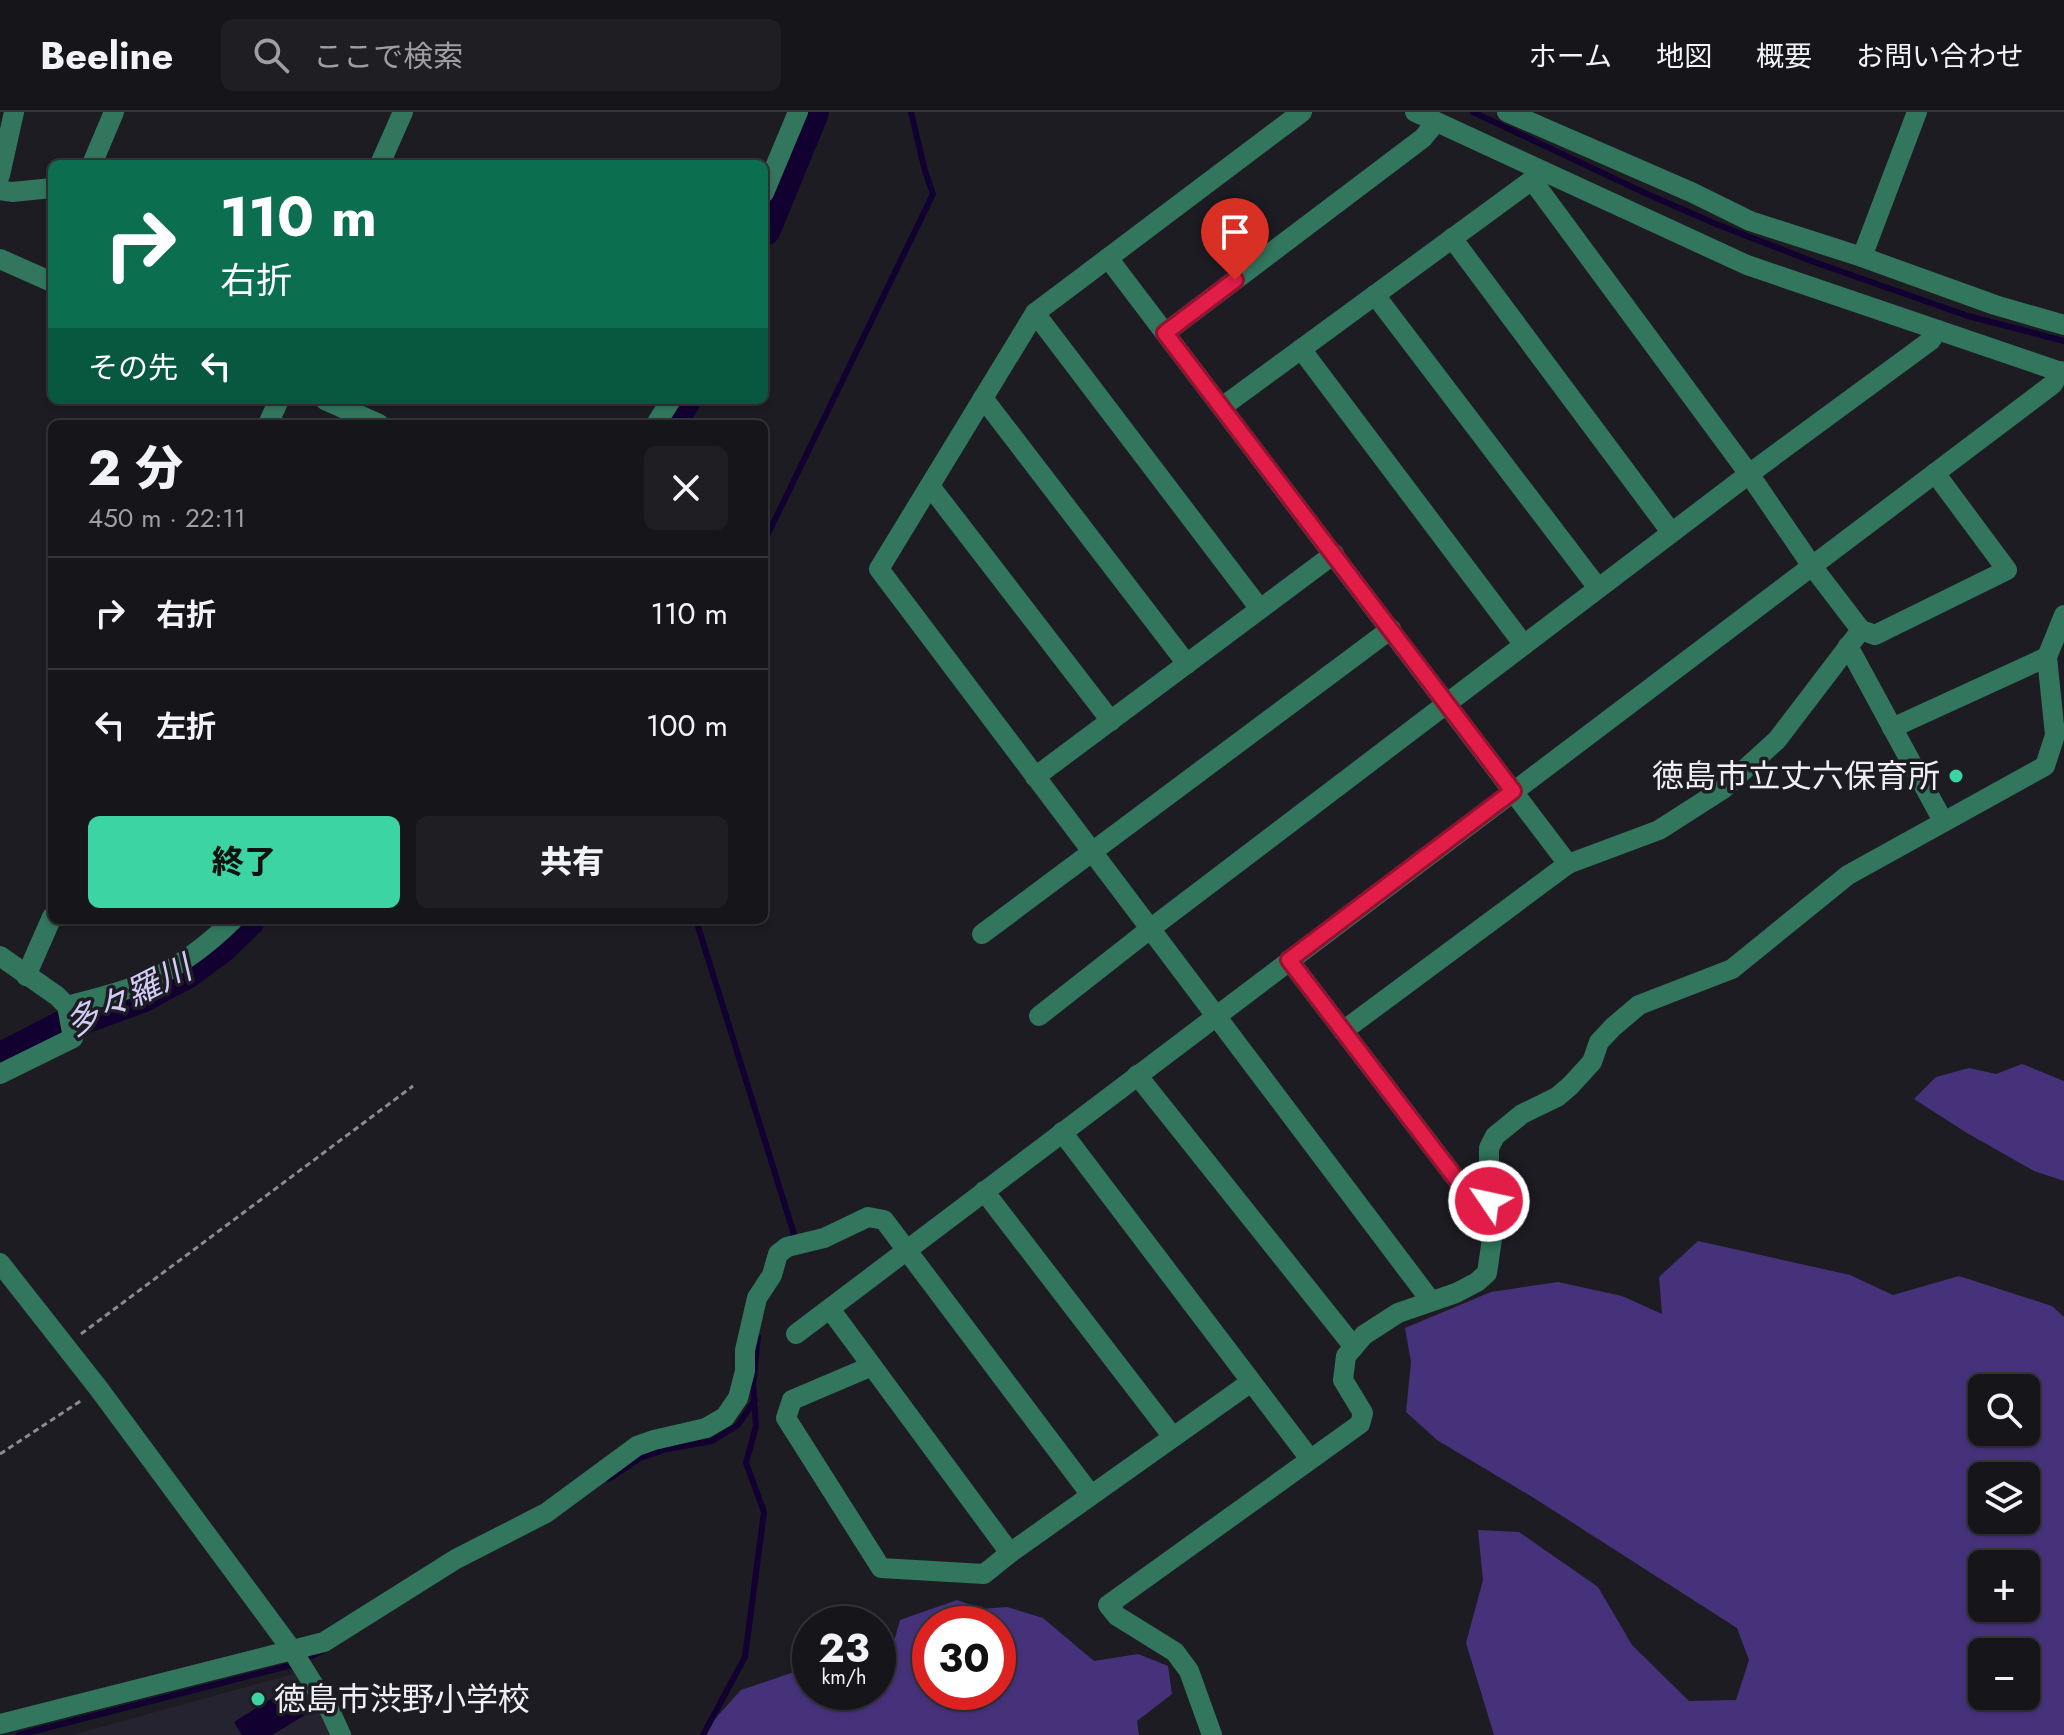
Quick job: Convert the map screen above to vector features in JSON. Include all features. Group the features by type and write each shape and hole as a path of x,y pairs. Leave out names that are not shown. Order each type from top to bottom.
{"street":[{"path":"0,175 14,112"},
{"path":"94,160 114,112"},
{"path":"382,160 403,112"},
{"path":"768,183 798,112"},
{"path":"1302,112 1035,313 879,569 1431,1301"},
{"path":"796,1334 2053,384 2062,372 1747,265 1536,175 1415,112"},
{"path":"1507,112 1750,221 1995,305 2064,325"},
{"path":"1862,257 1917,112"},
{"path":"1165,333 1423,138 1436,122"},
{"path":"1222,407 1536,175"},
{"path":"1536,175 1812,566 1854,638 1892,728 1943,821"},
{"path":"0,190 48,188"},
{"path":"1452,238 1671,532"},
{"path":"1108,258 1568,864"},
{"path":"0,259 48,280"},
{"path":"1375,295 1598,588"},
{"path":"1035,313 1260,609"},
{"path":"1039,1016 1671,532 1930,341 1938,330"},
{"path":"1301,349 1524,645"},
{"path":"983,398 1187,664"},
{"path":"334,404 370,420"},
{"path":"1343,1031 1568,864 1659,830 1723,789 1777,740 1854,638 1875,635 2007,570 1935,473"},
{"path":"930,486 1111,721"},
{"path":"1035,777 1334,554"},
{"path":"1212,1735 1189,1671 1175,1652 1117,1616 1108,1605 1360,1424 1363,1413 1343,1380 1346,1356 1364,1335 1398,1313 1456,1293 1487,1273 1493,1232 1489,1201 1489,1148 1495,1136 1522,1114 1557,1097 1570,1086 1592,1062 1599,1042 1613,1027 1639,1005 1732,969 1848,875 1943,821 2055,767 2047,657 2064,615"},
{"path":"982,934 1391,629"},
{"path":"1892,728 2047,657"},
{"path":"26,976 49,924"},
{"path":"69,1018 110,995 147,982 187,958 228,924"},
{"path":"0,956 57,996 69,1018 73,1038 0,1074"},
{"path":"1289,960 1464,1189 1489,1201"},
{"path":"1137,1075 1354,1347"},
{"path":"1062,1132 1310,1459"},
{"path":"984,1191 1173,1437"},
{"path":"0,1724 298,1658 456,1559 546,1513 637,1446 706,1428 725,1417 738,1398 757,1298 772,1275 778,1254 793,1245 824,1238 868,1217 884,1220 1091,1495"},
{"path":"0,1263 99,1389 298,1658 341,1735"},
{"path":"830,1309 1010,1553"},
{"path":"872,1366 792,1400 786,1418 881,1568 984,1574 1251,1382"}],"path":[{"path":"65,1346 413,1086"},
{"path":"0,1454 99,1389"}],"shaded area":[{"path":"2022,1064 2064,1081 2064,1181 2034,1171 1914,1099 1936,1077 1969,1068 1996,1074"},
{"path":"1698,1241 1850,1275 1893,1295 1959,1276 2052,1306 2064,1317 2064,1735 1494,1735 1466,1643 1483,1580 1478,1530 1519,1532 1598,1587 1632,1645 1689,1701 1736,1700 1749,1660 1737,1628 1437,1440 1406,1412 1411,1362 1405,1328 1491,1292 1558,1282 1622,1296 1662,1314 1659,1277"},
{"path":"957,1600 974,1606 940,1606"},
{"path":"1016,1610 1043,1618 1094,1661 1138,1654 1168,1666 1172,1694 1137,1721 1139,1735 702,1735 741,1690 792,1673 792,1710 896,1710 896,1634 900,1620 912,1616 912,1710 1016,1710"},
{"name":"徳島市渋野小学校","path":"297,1673 335,1735 72,1735"},
{"path":"292,1686 308,1713 272,1735 242,1735 234,1722"}],"waterway":[{"name":"多々羅川","path":"768,219 812,112"},
{"path":"768,534 933,194 911,112"},
{"path":"1473,112 1647,194 1814,262 1968,316 2064,341"},
{"name":"多々羅川","path":"672,420 682,404"},
{"name":"多々羅川","path":"0,1060 81,1018 141,996 186,972 220,947 244,924"},
{"path":"697,924 794,1234 792,1241"},
{"path":"703,1735 745,1657 764,1512 746,1463 756,1426 753,1384 758,1337"},
{"path":"609,1479 640,1458 667,1449 712,1441 738,1425 755,1400"},
{"path":"19,1735 292,1665 326,1649"}],"place":[{"name":"徳島市立丈六保育所","path":"1956,776"},
{"name":"徳島市渋野小学校","path":"258,1699"}],"route":[{"path":"1235,280 1165,333 1513,791 1289,960 1464,1189 1489,1201"}]}
